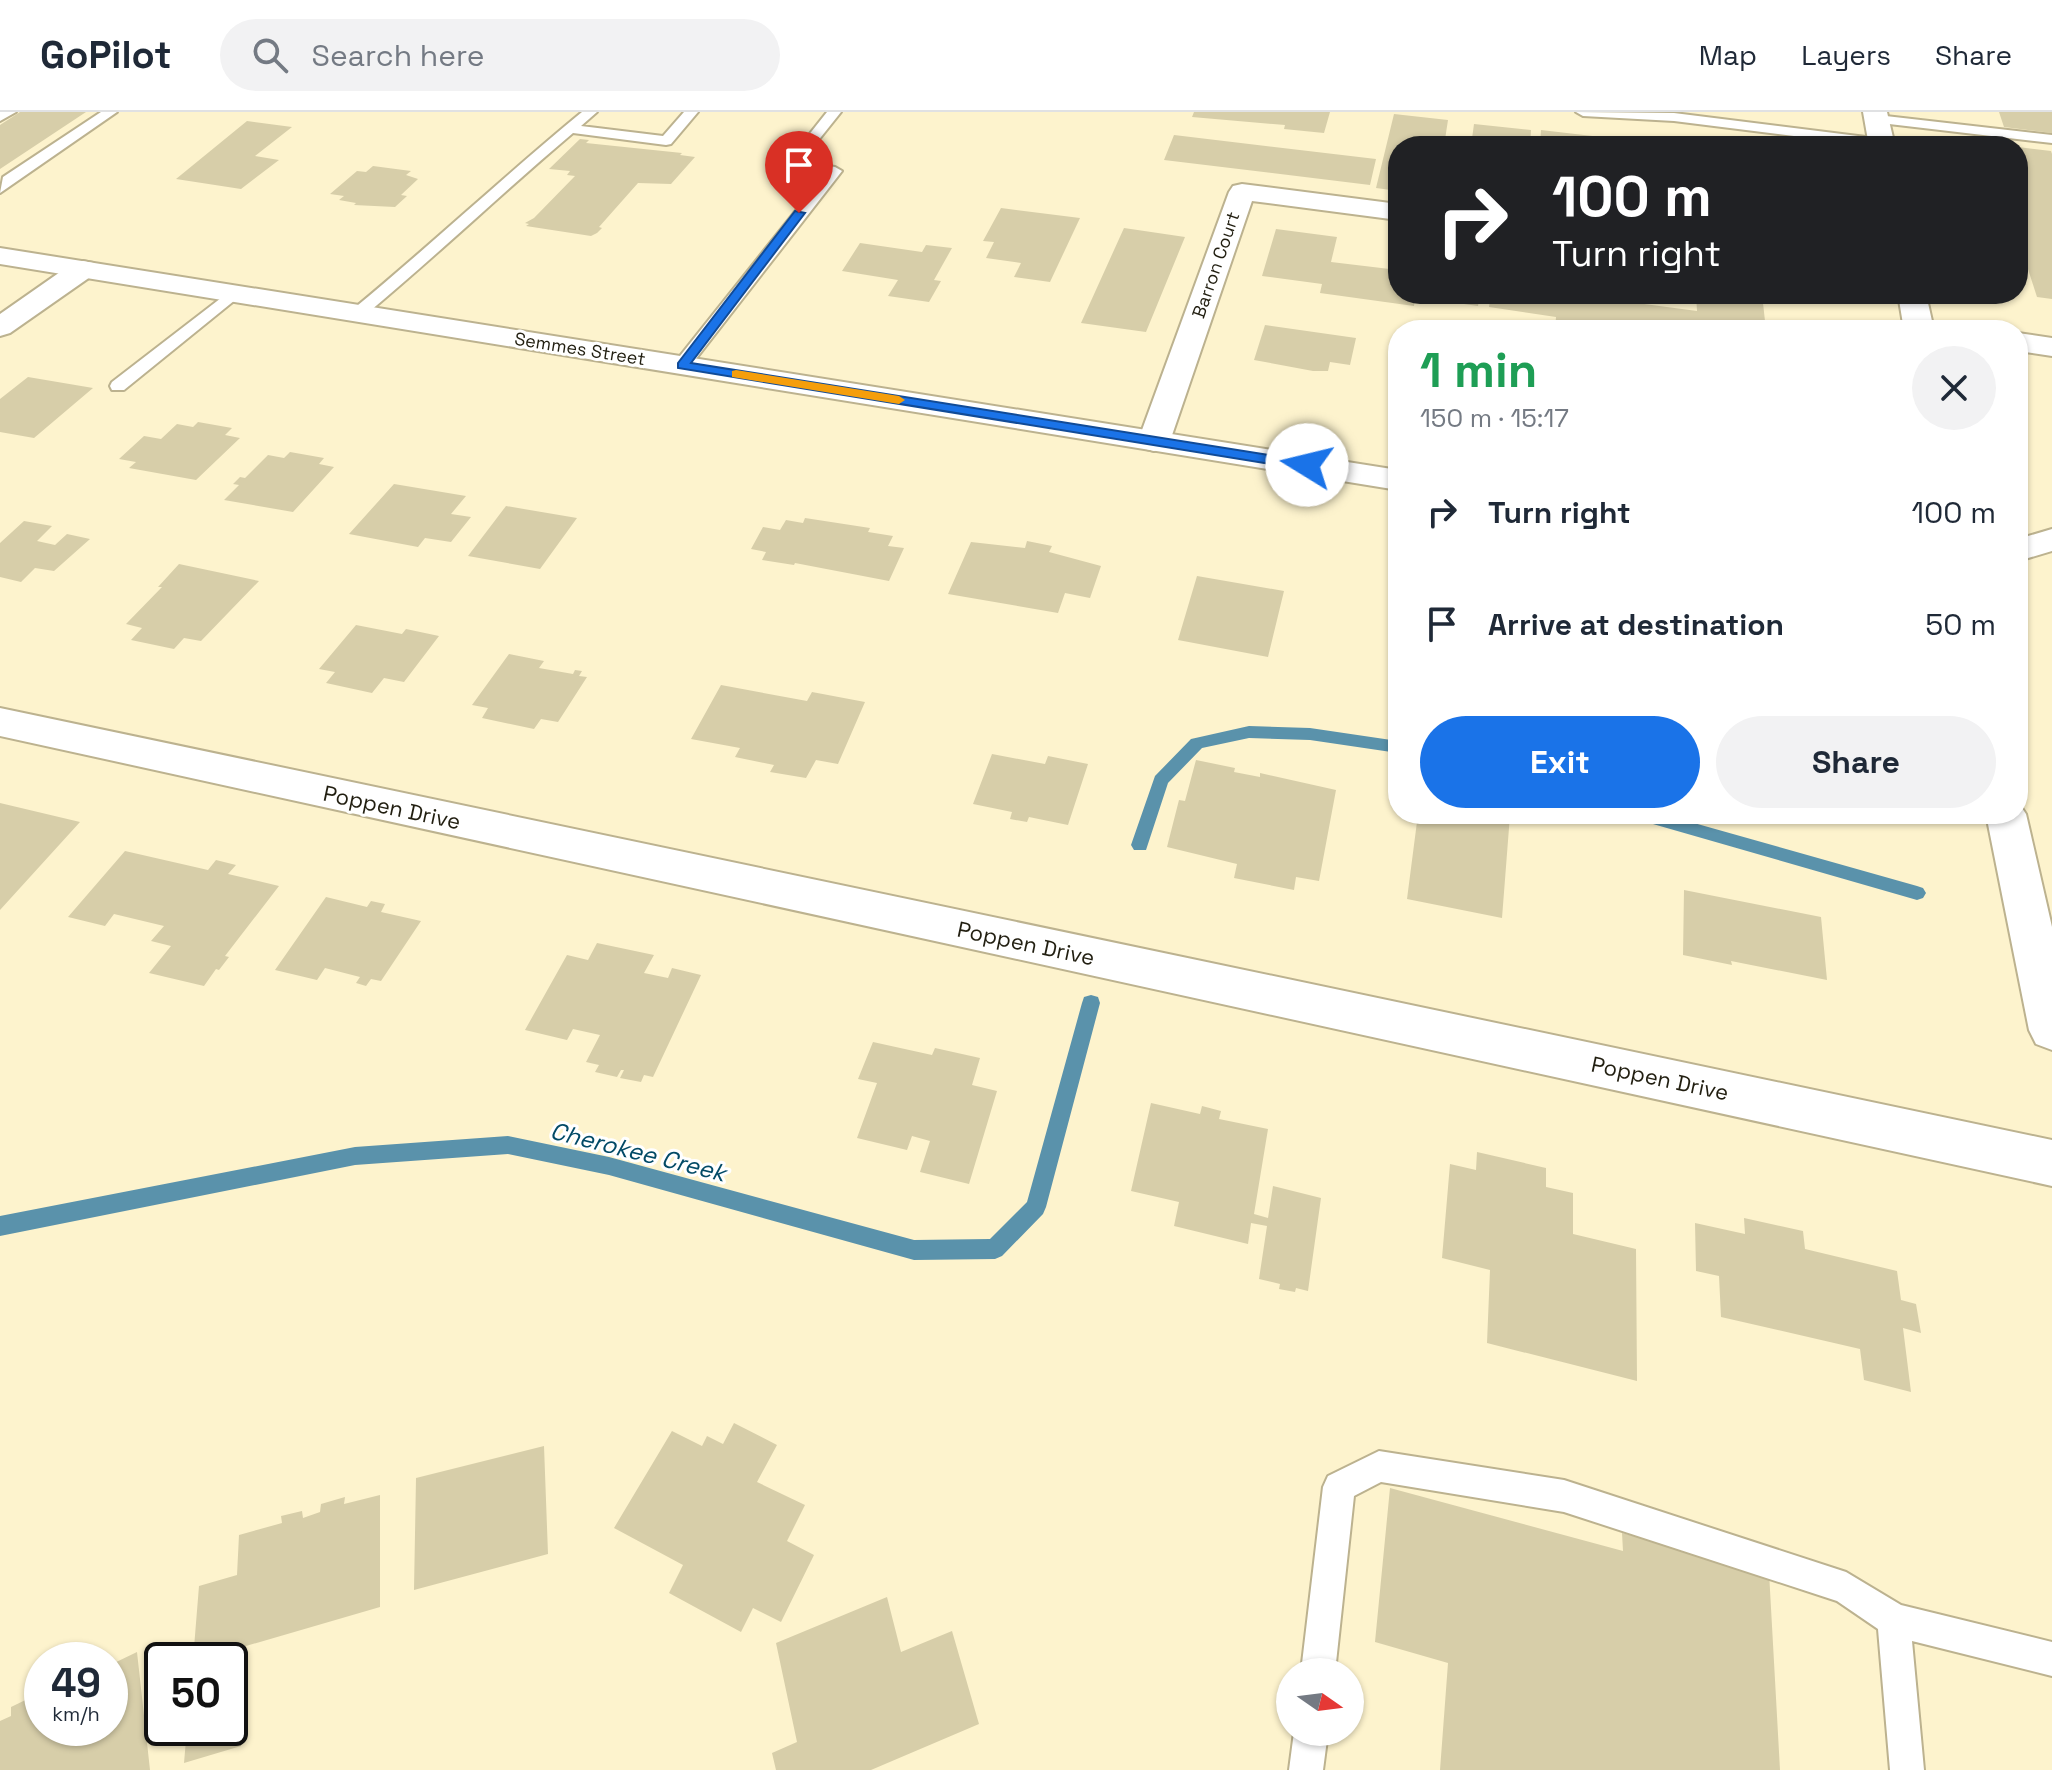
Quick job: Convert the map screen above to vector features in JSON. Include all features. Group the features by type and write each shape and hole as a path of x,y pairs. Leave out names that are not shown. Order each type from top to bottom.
{"street":[{"path":"1876,115 1880,136"},
{"name":"Barron Court","path":"1154,441 1242,192 1388,211"},
{"name":"Semmes Street","path":"0,256 1388,478"},
{"path":"0,327 83,269"},
{"path":"2028,343 2052,347"},
{"path":"2028,547 2052,540"},
{"name":"Poppen Drive","path":"0,722 2052,1163"},
{"path":"2008,824 2052,1030"}],"lane":[{"path":"0,117 9,112"},
{"path":"0,189 8,180 110,112"},
{"path":"358,313 433,251 495,191 590,112"},
{"path":"573,129 666,141 691,112"},
{"path":"682,365 835,171 792,165 834,112"},
{"path":"1583,112 1674,117 1815,136"},
{"path":"1957,128 1975,112"},
{"path":"1876,115 2027,136"},
{"path":"2028,136 2052,139"},
{"path":"118,386 234,293"},
{"path":"1320,1658 1339,1487 1379,1466 1564,1496 1846,1588 1894,1620 2052,1659"},
{"path":"1894,1620 1907,1770"},
{"path":"1306,1770 1309,1746"}],"building":[{"path":"20,112 86,112 0,169 0,125"},
{"path":"1194,112 1330,112 1324,133 1284,129 1285,125 1192,117"},
{"path":"1999,112 2052,112 2052,133 2004,127"},
{"path":"1394,114 1448,120 1446,136 1389,136"},
{"path":"247,121 292,127 255,156 279,160 241,189 176,179"},
{"path":"1474,124 1531,130 1531,136 1472,136"},
{"path":"1541,130 1592,136 1541,136"},
{"path":"1174,135 1376,159 1370,185 1164,160"},
{"path":"580,139 589,140 586,143 695,157 671,184 638,183 599,227 602,228 591,236 526,226 529,224 525,223 534,218 575,176 567,175 570,171 549,169"},
{"path":"1388,139 1388,190 1376,188"},
{"path":"2028,148 2051,151 2052,154 2052,299 2037,297 2028,269"},
{"path":"373,166 411,171 406,175 418,179 401,195 407,196 395,207 354,205 356,203 339,200 344,196 330,194 357,171 366,172"},
{"path":"1001,208 1080,218 1050,282 1014,277 1021,263 986,258 994,242 983,241"},
{"path":"1124,228 1185,237 1146,332 1081,323"},
{"path":"1276,229 1337,237 1331,262 1388,269 1388,302 1320,293 1322,284 1262,276"},
{"path":"860,243 922,252 926,245 952,248 934,280 941,281 929,302 888,296 898,280 842,271"},
{"path":"1489,304 1644,304 1697,311 1697,304 1763,304 1765,320 1556,320 1556,317 1489,307"},
{"path":"1265,325 1356,338 1350,365 1330,362 1328,371 1313,371 1254,360"},
{"path":"28,377 93,388 34,438 0,432 0,399"},
{"path":"198,422 232,428 225,435 240,438 196,480 129,468 136,462 119,459 144,436 161,439 177,424 193,427"},
{"path":"290,452 324,458 319,464 334,467 293,512 224,500 239,485 233,484 240,477 245,478 268,455 284,458"},
{"path":"394,484 466,496 451,514 471,517 451,542 425,538 418,547 349,534"},
{"path":"506,506 577,518 540,569 468,556"},
{"path":"805,518 870,528 868,532 893,536 888,546 904,548 889,581 795,563 762,560 766,552 751,549 763,527 780,530 786,520 803,523"},
{"path":"24,521 52,526 37,541 55,545 67,534 90,539 54,571 35,568 21,582 0,577 0,543"},
{"path":"1027,541 1052,546 1049,552 1101,566 1090,598 1065,593 1058,613 948,594 971,542 1025,548"},
{"path":"179,564 259,581 201,641 184,638 174,649 131,640 142,628 126,624 162,587 158,587"},
{"path":"1197,576 1284,591 1268,657 1178,640"},
{"path":"356,625 402,634 406,629 439,636 404,682 384,678 372,693 326,683 335,672 319,669"},
{"path":"509,654 544,661 539,668 573,674 575,670 582,671 579,676 587,677 558,722 541,719 534,729 482,718 488,708 472,705"},
{"path":"721,685 807,701 812,692 865,702 838,764 816,760 806,778 770,772 774,765 735,757 740,748 691,739"},
{"path":"992,754 1045,764 1048,756 1088,764 1068,825 1029,817 1027,822 1010,819 1012,812 973,804"},
{"path":"1196,760 1235,768 1234,772 1260,777 1260,773 1336,790 1319,881 1296,877 1294,890 1234,878 1237,864 1167,847 1179,800 1185,801"},
{"path":"0,803 80,822 0,910"},
{"path":"1417,824 1509,824 1502,918 1407,899"},
{"path":"125,851 208,870 216,860 236,865 228,874 279,886 225,956 229,957 204,986 149,973 171,946 151,941 164,926 114,914 105,926 68,917"},
{"path":"1684,890 1821,917 1827,980 1683,955"},
{"path":"326,897 367,907 371,901 385,904 381,912 421,921 381,981 371,979 366,986 356,983 360,977 325,968 317,980 275,970"},
{"path":"597,943 654,955 644,973 668,978 672,968 701,975 653,1077 644,1075 641,1082 620,1078 624,1070 617,1077 595,1072 599,1065 586,1062 600,1035 573,1029 567,1040 525,1030 567,955 588,960"},
{"path":"873,1042 932,1055 935,1048 980,1058 972,1085 997,1091 969,1184 920,1172 930,1141 912,1136 907,1150 857,1138 877,1083 858,1079"},
{"path":"1151,1103 1200,1114 1202,1106 1221,1111 1219,1119 1268,1129 1254,1214 1268,1218 1273,1186 1321,1198 1308,1291 1279,1289 1280,1284 1259,1279 1267,1226 1251,1223 1248,1244 1174,1226 1179,1202 1131,1191"},
{"path":"1477,1152 1546,1168 1546,1187 1573,1193 1573,1234 1636,1249 1637,1381 1487,1343 1490,1270 1442,1258 1450,1164 1476,1170"},
{"path":"1744,1218 1803,1231 1805,1249 1897,1271 1901,1300 1916,1304 1921,1333 1903,1328 1911,1392 1864,1380 1860,1349 1721,1317 1719,1276 1696,1271 1695,1223 1745,1234"},
{"path":"734,1423 777,1445 757,1482 805,1505 787,1541 814,1555 781,1622 753,1608 741,1632 669,1593 683,1565 614,1528 672,1431 702,1446 707,1436 723,1444"},
{"path":"544,1446 548,1554 414,1590 416,1478"},
{"path":"1390,1488 1623,1551 1622,1533 1769,1572 1780,1770 1440,1770 1448,1663 1375,1642"},
{"path":"380,1495 380,1607 248,1645 248,1642 194,1642 199,1586 237,1575 239,1535 282,1523 281,1516 302,1511 303,1518 320,1512 321,1504 345,1497 344,1504"},
{"path":"887,1597 901,1652 952,1631 979,1724 871,1770 776,1770 772,1753 797,1742 776,1643"},
{"path":"137,1652 144,1746 147,1746 150,1770 0,1770 0,1721 11,1716 11,1707 24,1701 24,1746 128,1746 128,1656"},
{"path":"185,1746 241,1746 184,1763"}],"waterway":[{"name":"Cherokee Creek","path":"1140,845 1161,780 1197,743 1249,732 1310,734 1388,746"},
{"name":"Cherokee Creek","path":"1674,824 1917,893"},
{"name":"Cherokee Creek","path":"0,1226 355,1156 508,1145 609,1166 914,1250 995,1249 1036,1207 1091,1003"}],"slow traffic":[{"path":"736,374 899,400"}],"route":[{"path":"799,213 682,365 1307,465"}]}
